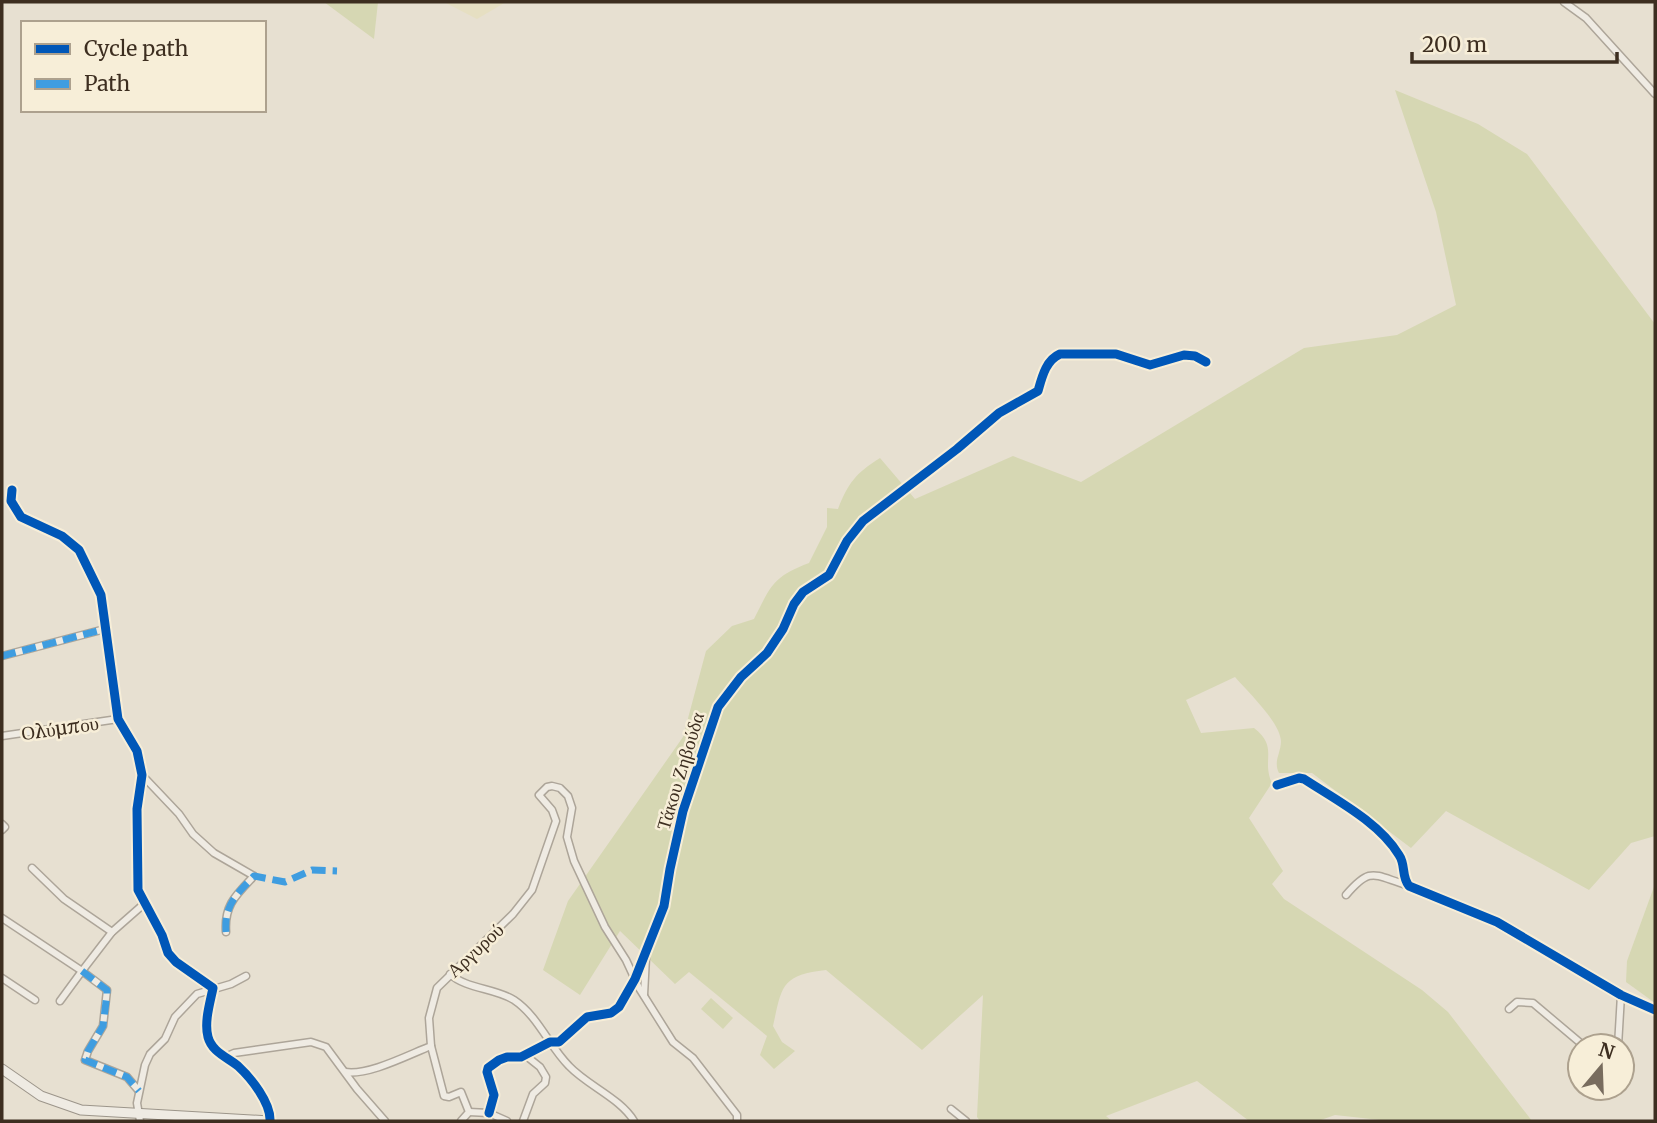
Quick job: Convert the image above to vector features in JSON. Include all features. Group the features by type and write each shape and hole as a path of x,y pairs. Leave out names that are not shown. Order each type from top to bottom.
{"main road":[{"path":"2,1069 31,1090 66,1106 93,1112 139,1118 269,1121"}],"street":[{"path":"1564,2 1586,18 1655,94"},
{"name":"Τάκου Ζηβούδα","path":"489,1113 494,1095 487,1074 488,1068 507,1057 524,1055 550,1042 561,1041 587,1017 616,1010 635,979 664,906 683,811 718,708 741,677 767,653 803,592 829,575 847,541 863,521 999,413 1038,391 1043,374 1054,357 1060,354 1116,354 1150,365 1184,355 1195,356 1206,362"},
{"path":"12,490 11,501 21,517 61,536 79,550 101,595 118,719 137,751 142,775 138,809 138,890 168,953 176,962 213,988"},
{"path":"2,656 105,629"},
{"name":"Ολύμπου","path":"2,736 118,719"},
{"path":"142,775 167,799 203,844 254,876 239,891 226,911 226,932"},
{"path":"1277,785 1304,779 1371,824 1401,858 1403,877 1409,886"},
{"name":"Αργυρού","path":"469,1112 461,1092 449,1097 444,1096 431,1046 430,1009 436,988 505,923 532,890 555,826 555,816 539,795 547,787 560,788 568,796 572,808 567,837 574,860 605,927 635,979"},
{"path":"32,868 82,914 112,932"},
{"path":"1346,895 1361,878 1369,875 1409,886 1497,922 1621,995 1655,1010"},
{"path":"60,1001 112,932 145,903"},
{"path":"2,918 104,988 107,994 103,1026 85,1060 127,1077 139,1091"},
{"path":"644,997 647,951"},
{"path":"450,974 514,1000 526,1010 573,1070 628,1112 634,1121"},
{"path":"139,1118 139,1091 147,1059 165,1039 175,1017 197,994 231,984 246,976"},
{"path":"2,978 35,1000"},
{"path":"635,979 673,1042 693,1058 737,1115 737,1121"},
{"path":"213,988 206,1026 212,1047 237,1066 253,1083 268,1110 269,1121"},
{"path":"1619,1032 1621,995"},
{"path":"1509,1009 1517,1002 1533,1003 1567,1032"},
{"path":"225,1058 234,1053 311,1042 326,1047 385,1121"},
{"path":"345,1072 354,1074 373,1069 431,1046"},
{"path":"523,1121 533,1094 545,1083 547,1077 540,1067 524,1055"},
{"path":"954,1121 954,1111 966,1121"},
{"path":"461,1121 469,1112 489,1113 507,1121"}],"shaded area":[{"path":"444,2 506,2 477,19"}],"green space":[{"path":"324,2 378,2 374,39"},
{"path":"1395,90 1478,124 1527,154 1655,324 1655,836 1631,843 1589,890 1446,811 1411,848 1312,773 1279,773 1279,733 1255,698 1235,677 1186,700 1201,733 1254,728 1266,741 1272,783 1249,818 1283,871 1272,884 1284,899 1422,990 1448,1012 1532,1121 1389,1121 1335,1115 1318,1121 1249,1121 1197,1081 1106,1116 1112,1121 980,1121 977,1117 983,995 922,1050 826,970 800,975 792,979 782,992 773,1026 782,1042 795,1051 774,1069 760,1055 767,1036 689,972 675,984 620,931 580,995 543,970 568,901 683,737 706,651 732,626 754,619 769,590 780,578 809,563 827,527 827,508 838,509 854,479 872,463 880,458 915,499 1013,456 1081,482 1304,348 1397,335 1456,305 1436,212"},
{"path":"1655,884 1655,1003 1626,982 1627,961"},
{"path":"711,998 733,1018 723,1029 701,1009"}],"marked path":[{"path":"2,656 105,629"},
{"path":"226,932 229,907 254,876 285,882 312,870 337,871"},
{"path":"82,971 107,990 103,1026 85,1060 127,1077 139,1091"}],"cycle path":[{"path":"489,1113 494,1095 488,1068 507,1057 521,1057 550,1042 559,1042 587,1017 611,1013 619,1007 635,979 664,906 683,811 718,707 741,677 767,653 803,592 829,575 847,541 863,521 999,413 1038,391 1048,365 1060,354 1116,354 1150,365 1184,355 1195,356 1206,362"},
{"path":"12,490 11,501 21,517 62,536 79,550 101,595 118,719 137,751 142,775 137,809 138,890 162,935 168,953 176,962 213,988 207,1025 210,1042 254,1084 264,1099 270,1121"},
{"path":"1277,785 1304,779 1369,822 1399,855 1409,886 1497,922 1621,995 1655,1010"}]}
